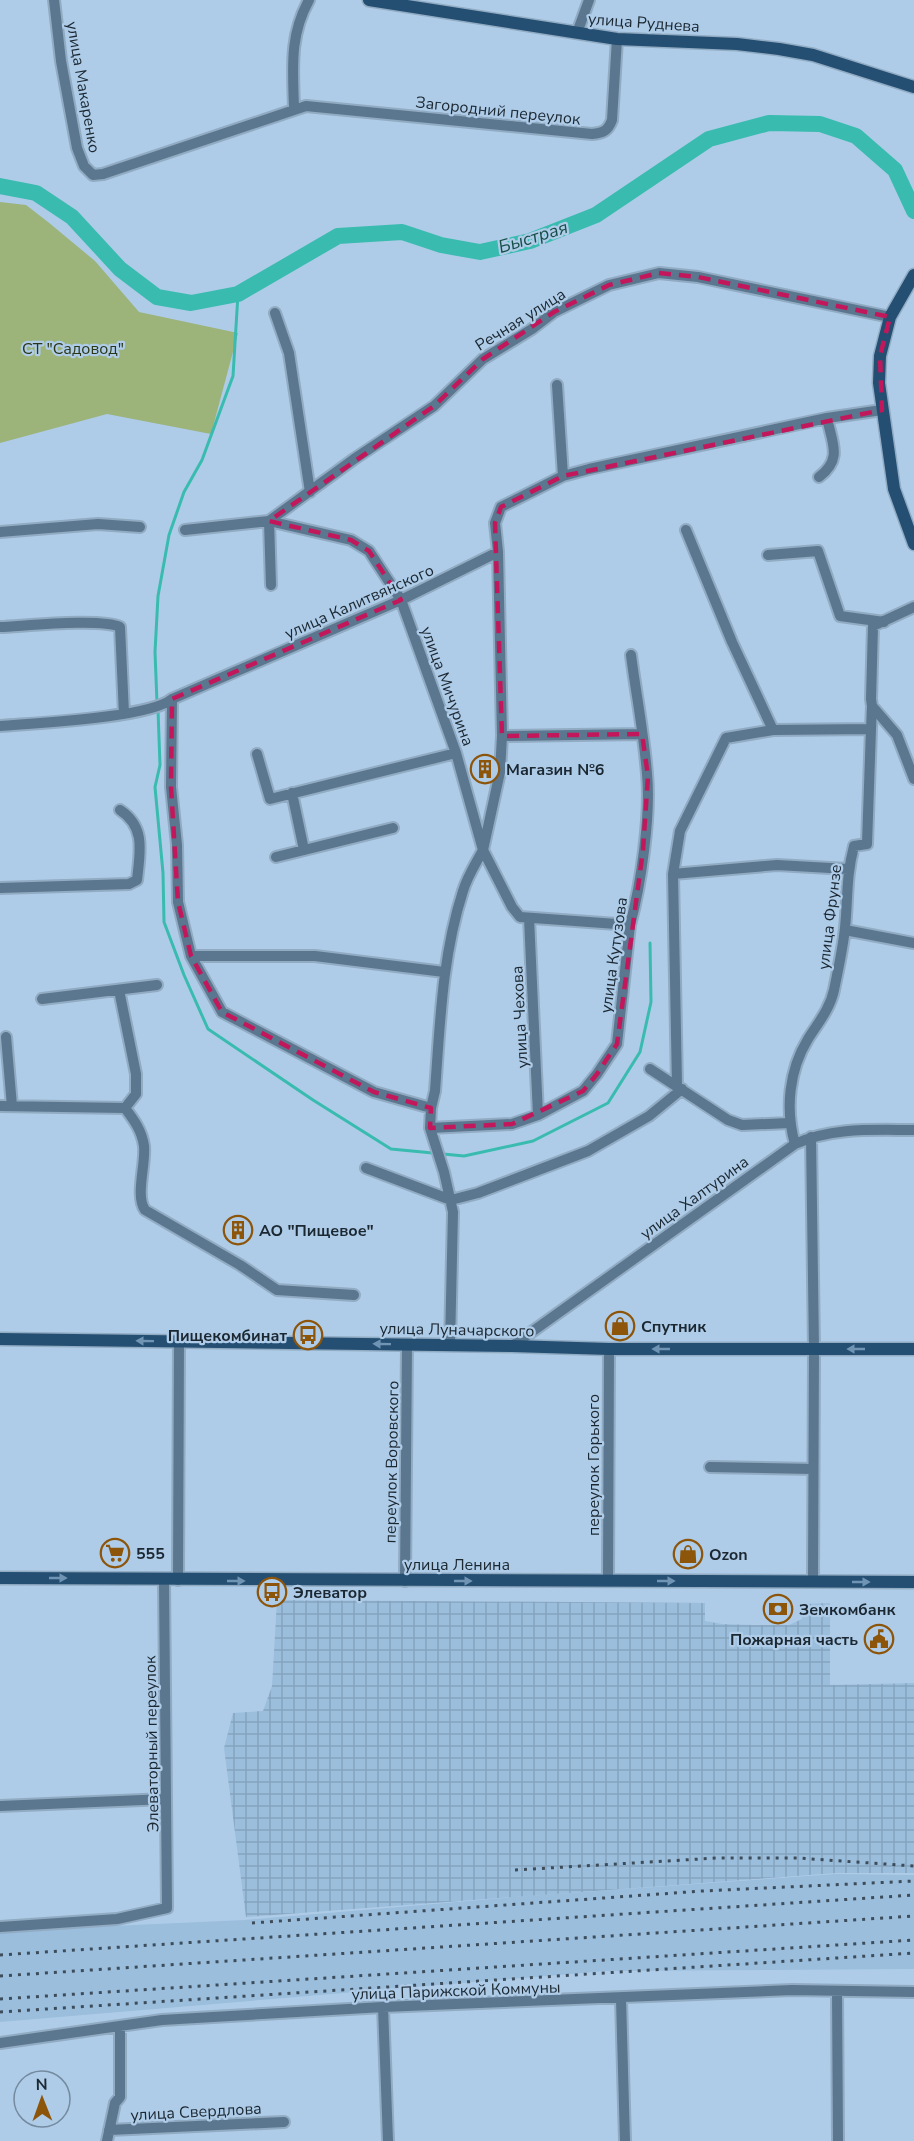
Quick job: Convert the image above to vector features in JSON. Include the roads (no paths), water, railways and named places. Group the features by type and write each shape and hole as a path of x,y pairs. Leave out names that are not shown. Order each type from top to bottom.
{"main road":[{"name":"улица Руднева","path":"369,0 617,39 737,44 779,49 813,55 914,87"},
{"path":"913,278 890,317 880,356 882,410 894,489 914,544"},
{"name":"улица Луначарского","path":"0,1339 609,1349 914,1349"},
{"name":"улица Ленина","path":"0,1578 914,1582"}],"street":[{"name":"улица Макаренко","path":"54,0 61,61 77,148 84,166 93,175"},
{"path":"294,109 293,54 297,26 309,0"},
{"path":"577,33 588,0"},
{"name":"Загородний переулок","path":"93,175 103,174 306,106 592,134 603,133 610,127 612,120 617,39"},
{"name":"Речная улица","path":"186,530 269,521 434,406 483,359 532,329 554,312 609,285 659,273 698,277 890,317"},
{"path":"275,313 289,354 310,492"},
{"path":"557,385 564,476"},
{"path":"450,1345 453,1212 430,1128 431,1108 435,1090 444,972 463,889 483,850 500,772 502,736 498,552 495,523 501,507 564,476 588,469 827,418 882,410"},
{"path":"819,477 830,469 835,454 827,418"},
{"path":"269,521 271,585"},
{"name":"улица Мичурина","path":"269,521 322,532 351,540 360,545 369,551 401,600 456,753 483,850"},
{"path":"0,532 98,524 140,527"},
{"path":"686,530 732,642 774,730"},
{"path":"768,555 818,551 840,616 884,622"},
{"name":"улица Калитвянского","path":"0,726 127,713 169,702 401,600 498,552"},
{"path":"366,1168 451,1200 478,1193 588,1151 649,1116 680,1087 673,874 680,831 726,738 774,730 871,729 873,626 914,607"},
{"path":"0,627 97,623 113,623 120,627 127,713"},
{"name":"улица Кутузова","path":"430,1128 512,1124 538,1115 583,1091 617,1044 630,925 635,908 647,811 648,776 631,655"},
{"path":"169,702 178,902 191,956 222,1012 374,1092 431,1108"},
{"path":"872,706 897,735 914,779"},
{"name":"улица Фрунзе","path":"795,1144 789,1123 790,1096 796,1064 822,1019 833,994 845,930 848,869 854,846 867,844 871,729"},
{"path":"502,736 642,734"},
{"path":"257,754 270,800 456,753"},
{"path":"292,793 304,850"},
{"path":"0,888 129,884 137,880 139,831 131,817 120,810"},
{"path":"276,857 393,828"},
{"path":"483,850 512,908 520,917 630,925"},
{"path":"673,874 777,865 848,869"},
{"name":"улица Чехова","path":"529,918 538,1115"},
{"path":"845,930 914,943"},
{"path":"191,956 315,956 444,972"},
{"path":"42,999 157,985"},
{"path":"119,990 136,1074 136,1094 126,1108"},
{"path":"6,1037 12,1106"},
{"path":"650,1069 728,1120 742,1125 789,1123"},
{"path":"0,1106 126,1108"},
{"path":"126,1108 138,1125 144,1144 141,1195 145,1210 240,1265 277,1290 354,1295"},
{"name":"улица Халтурина","path":"512,1346 795,1144 811,1137 838,1131 914,1130"},
{"path":"811,1137 814,1348 813,1582"},
{"path":"178,1580 179,1341"},
{"name":"переулок Воровского","path":"405,1581 407,1344"},
{"name":"переулок Горького","path":"608,1581 609,1349"},
{"path":"710,1467 813,1469"},
{"name":"Элеваторный переулок","path":"0,1927 117,1919 167,1908 164,1580"},
{"path":"0,1806 166,1799"},
{"name":"улица Парижской Коммуны","path":"0,2043 162,2020 382,2007 792,1990 914,1992"},
{"path":"837,1991 838,2141"},
{"path":"621,1998 626,2141"},
{"path":"382,2007 388,2141"},
{"name":"улица Свердлова","path":"120,2026 120,2097 115,2103 108,2136 284,2122"}],"waterway":[{"name":"Быстрая","path":"0,186 36,193 72,217 120,269 157,297 191,303 238,294 338,236 402,232 441,245 480,252 530,241 596,215 709,139 769,123 820,124 856,136 895,170 914,211"},
{"path":"157,703 155,652 158,596 169,535 184,492 202,460 233,376 238,294"},
{"path":"158,710 160,765 155,787 163,873 164,922 208,1029 391,1149 464,1156 533,1141 608,1103 640,1052 651,1002 650,943"}],"railway":[{"path":"515,1870 717,1858 798,1858 914,1866"},
{"path":"252,1923 702,1891 914,1881"},
{"path":"0,1955 914,1895"},
{"path":"0,1976 914,1916"},
{"path":"0,1999 914,1940"},
{"path":"0,2012 914,1953"}],"place":[{"name":"Магазин №6","path":"485,769"},
{"name":"АО \"Пищевое\"","path":"238,1230"},
{"name":"Спутник","path":"620,1326"},
{"name":"Пищекомбинат","path":"308,1335"},
{"name":"555","path":"115,1553"},
{"name":"Ozon","path":"688,1554"},
{"name":"Элеватор","path":"272,1592"},
{"name":"Земкомбанк","path":"778,1609"},
{"name":"Пожарная часть","path":"879,1639"}],"park label":[{"name":"СТ \"Садовод\"","path":"73,348"}]}
